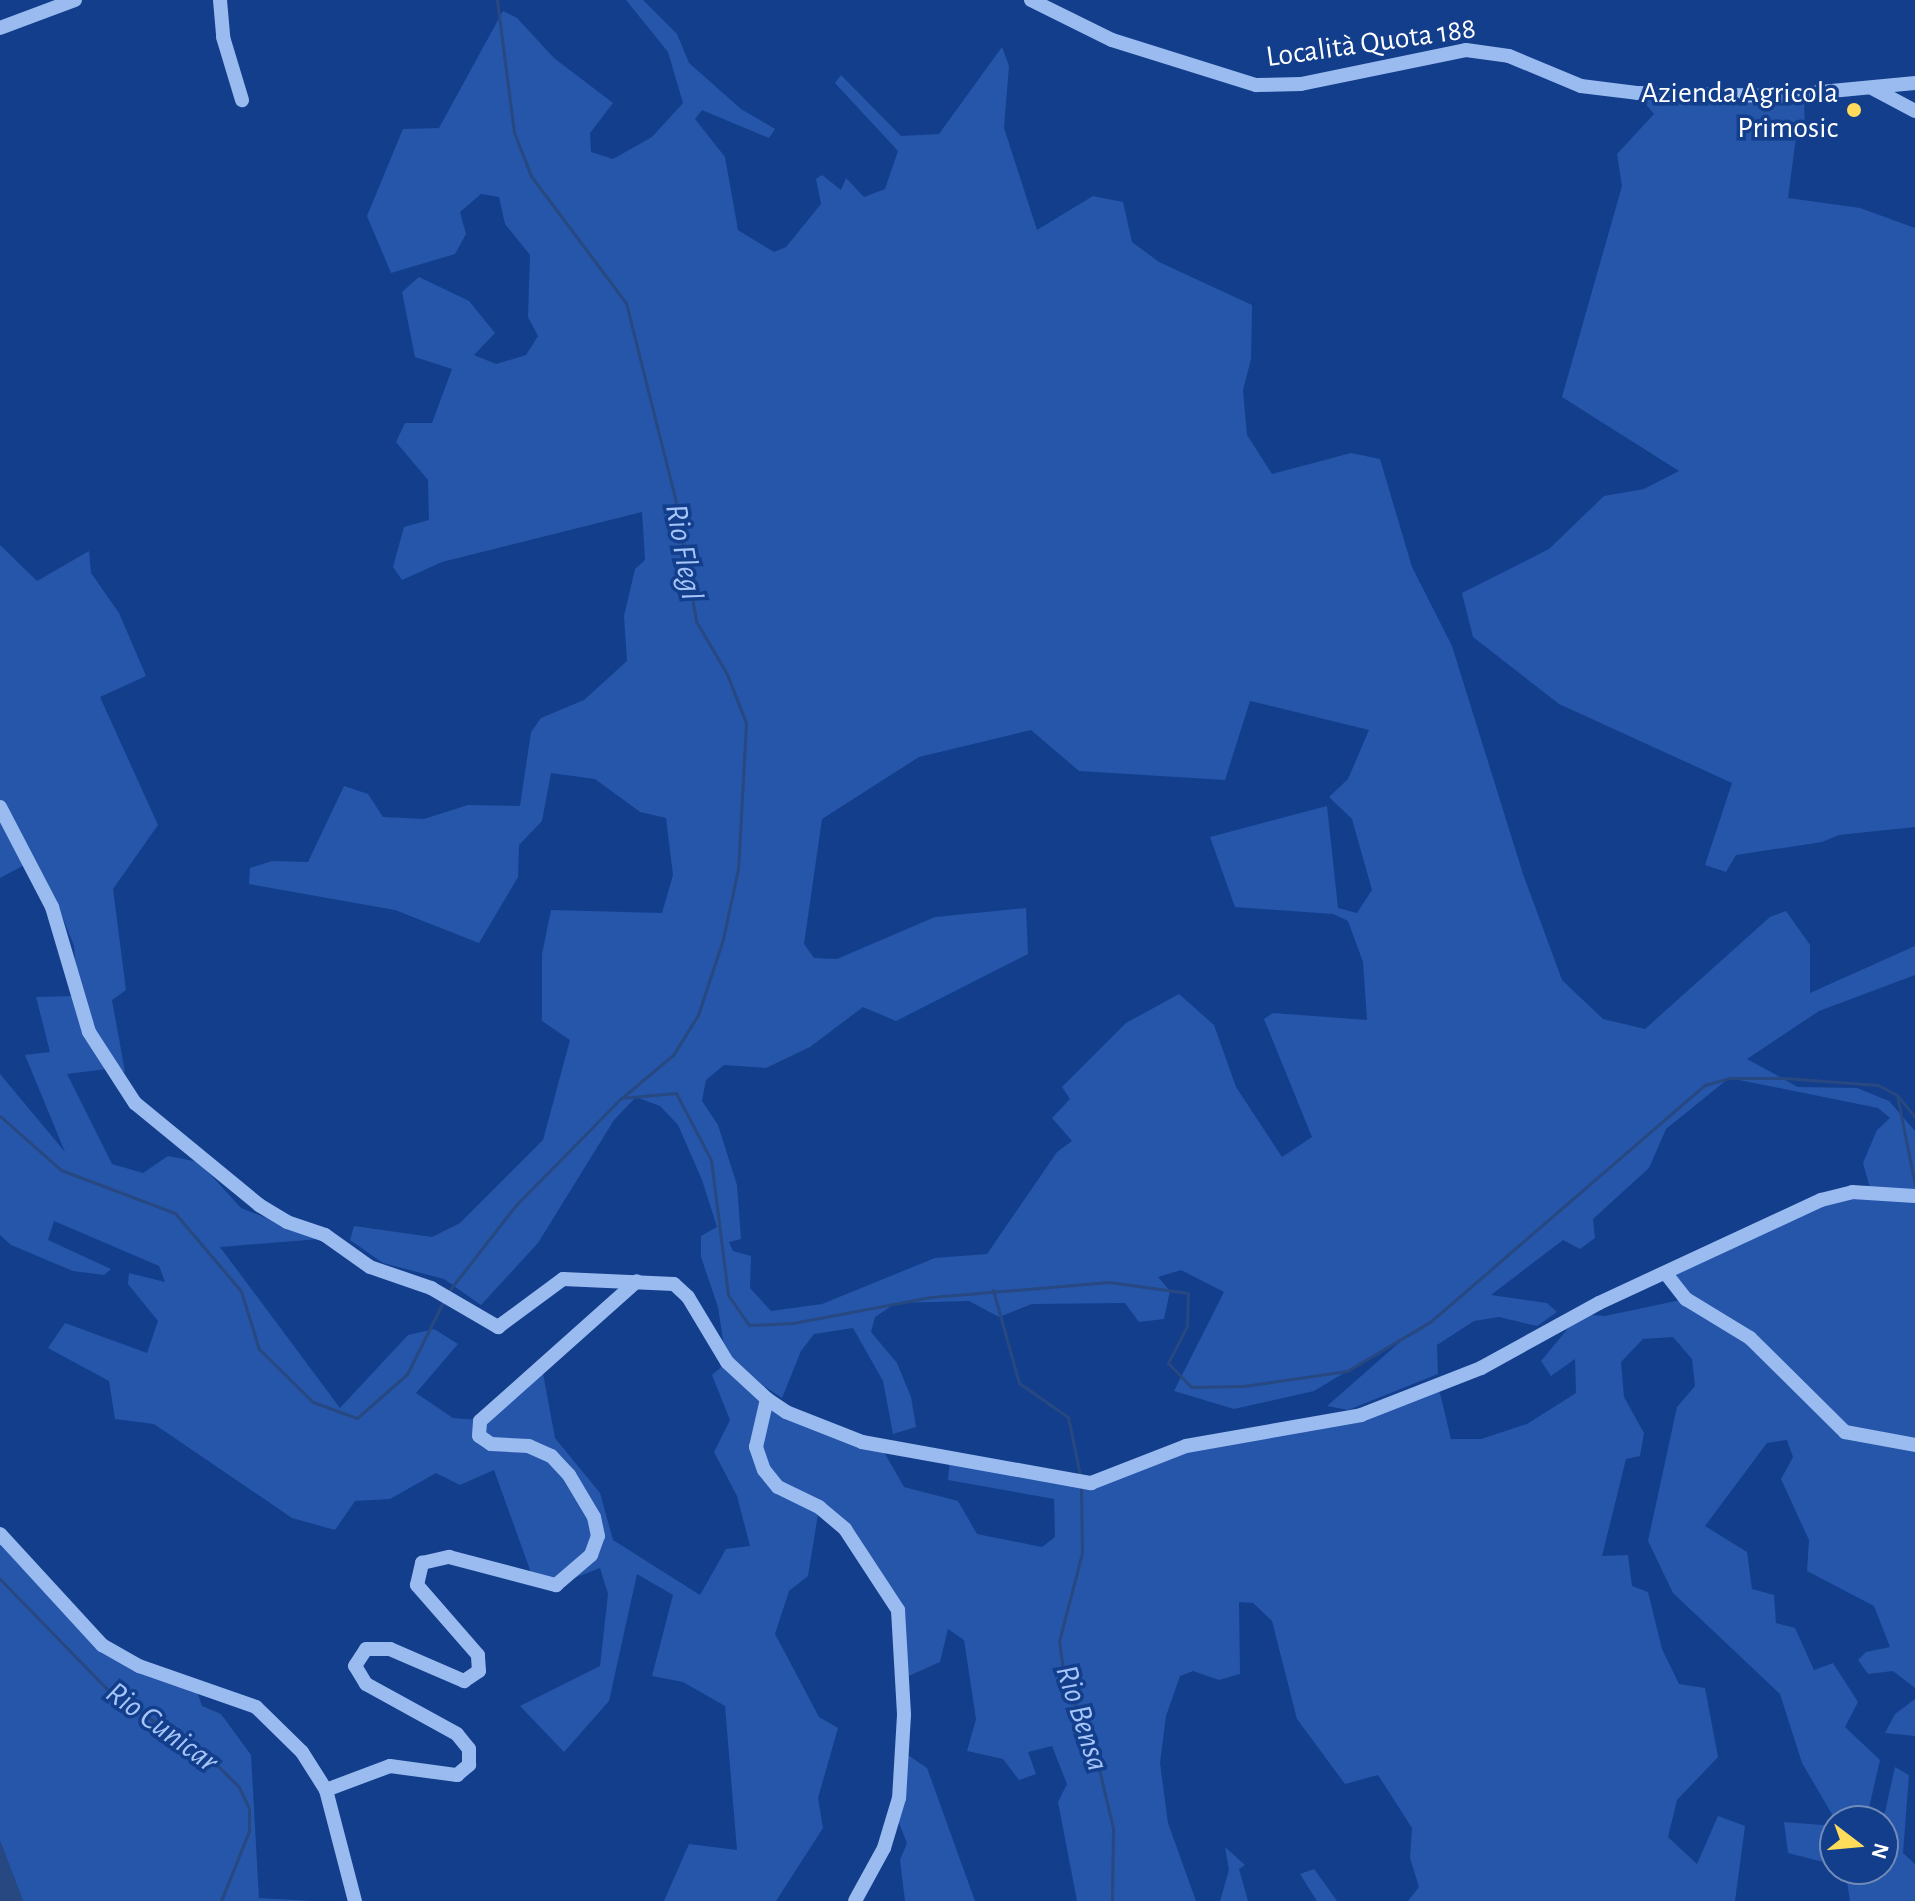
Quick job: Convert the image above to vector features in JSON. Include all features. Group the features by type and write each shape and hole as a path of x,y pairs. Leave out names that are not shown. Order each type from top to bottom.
{"street":[{"path":"0,28 33,13 75,0"},
{"path":"220,0 223,37 242,100"},
{"name":"Località Quota 188","path":"1031,0 1112,40 1246,83 1285,86 1444,54 1489,51 1581,86 1637,93 1779,96 1915,83"},
{"path":"1871,88 1915,111"},
{"path":"0,807 52,907 89,1032 135,1103 194,1155 277,1217 325,1235 370,1267 452,1298 486,1324 498,1327 563,1279 674,1284 688,1297 727,1362 767,1399 786,1412 862,1442 1091,1483 1186,1446 1361,1415 1481,1368 1599,1303 1667,1275 1821,1200 1852,1192 1915,1196"},
{"path":"1667,1275 1686,1299 1750,1338 1845,1432 1915,1445"},
{"path":"326,1790 390,1766 457,1775 469,1765 469,1749 457,1734 366,1684 355,1666 366,1649 390,1649 464,1681 479,1671 478,1655 417,1585 422,1563 449,1557 556,1585 591,1555 598,1536 594,1517 569,1475 551,1456 529,1446 491,1444 479,1436 480,1421 637,1281"},
{"path":"767,1399 756,1447 764,1470 778,1487 819,1507 845,1529 898,1610 904,1715 899,1798 884,1848 855,1901"},
{"path":"0,1534 102,1645 139,1666 256,1707 302,1752 326,1790 355,1901"}],"shaded area":[{"path":"626,0 643,0 677,34 689,63 741,109 775,129 769,138 702,110 695,119 725,157 738,230 774,252 786,247 821,204 816,179 822,175 841,190 846,178 864,197 885,189 898,151 835,83 841,75 901,136 939,134 1002,47 1009,66 1004,128 1037,230 1093,196 1123,202 1132,242 1159,262 1252,305 1251,359 1243,390 1247,435 1272,474 1351,453 1380,459 1412,567 1452,646 1523,874 1562,980 1603,1019 1645,1029 1770,917 1786,911 1810,945 1810,993 1915,946 1915,975 1819,1011 1747,1059 1798,1087 1857,1088 1889,1101 1915,1131 1915,1193 1870,1188 1863,1163 1877,1130 1890,1118 1878,1108 1729,1078 1666,1129 1649,1168 1593,1219 1595,1238 1580,1249 1563,1240 1491,1295 1547,1303 1557,1312 1537,1326 1499,1317 1474,1321 1437,1345 1438,1374 1348,1410 1327,1406 1409,1334 1314,1391 1234,1409 1174,1391 1224,1292 1181,1270 1158,1277 1170,1291 1164,1319 1139,1322 1125,1303 1032,1304 999,1317 969,1301 896,1303 875,1317 871,1332 897,1363 911,1397 916,1427 893,1434 883,1381 853,1328 814,1334 801,1351 782,1398 744,1373 724,1347 718,1307 701,1257 701,1236 717,1227 702,1180 678,1125 660,1106 636,1097 614,1120 538,1243 481,1305 444,1279 383,1263 350,1240 354,1226 432,1237 460,1223 543,1140 570,1040 542,1021 542,954 551,910 662,913 673,875 666,818 640,812 595,779 551,773 542,821 519,845 518,877 479,943 395,910 249,884 250,868 272,861 308,862 344,786 368,794 383,817 424,819 468,805 520,806 531,732 541,718 584,700 627,661 624,616 635,569 645,560 642,512 442,562 402,580 393,567 404,527 429,520 428,480 396,442 405,423 432,423 452,369 415,357 402,292 419,277 469,301 495,333 474,355 496,364 526,355 538,336 528,317 530,255 505,224 499,197 481,194 460,212 466,234 455,254 391,273 367,216 403,129 439,128 503,11 517,18 554,58 613,103 590,133 591,152 613,159 652,137 683,103 668,52","holes":["1250,701 1369,730 1348,779 1329,797 1352,819 1372,890 1357,913 1338,908 1327,806 1210,837 1235,907 1333,914 1348,921 1363,962 1367,1020 1273,1013 1264,1019 1312,1137 1282,1157 1236,1087 1214,1025 1179,994 1126,1023 1062,1087 1070,1099 1052,1118 1072,1141 1057,1152 987,1254 935,1258 822,1304 771,1311 750,1288 751,1256 733,1251 729,1242 741,1239 737,1185 718,1125 702,1101 706,1080 724,1065 766,1068 810,1047 863,1007 896,1021 1028,954 1026,908 935,917 837,959 814,958 804,944 822,819 919,757 1031,730 1079,771 1225,780"]},
{"path":"1637,93 1804,94 1805,134 1796,137 1788,198 1860,208 1915,228 1915,827 1839,835 1822,842 1736,855 1726,872 1705,865 1732,783 1559,704 1473,637 1462,593 1549,549 1604,496 1644,489 1679,471 1562,397 1622,186 1617,154 1654,114"},
{"path":"0,545 37,581 89,551 91,573 119,613 146,676 100,697 158,825 113,889 126,990 112,1000 125,1072 114,1068 67,1074 112,1164 143,1173 168,1156 199,1162 241,1208 320,1239 220,1247 340,1408 408,1335 434,1329 458,1344 416,1393 453,1418 480,1420 542,1368 555,1438 600,1493 613,1540 700,1595 726,1549 750,1546 737,1496 714,1452 730,1420 712,1375 727,1362 767,1399 880,1445 904,1487 958,1501 977,1534 1042,1547 1055,1537 1054,1499 948,1480 950,1458 1073,1481 1186,1446 1361,1415 1438,1385 1451,1439 1481,1439 1527,1424 1576,1393 1575,1359 1551,1376 1541,1361 1580,1314 1605,1316 1685,1299 1667,1275 1852,1192 1915,1199 1915,1688 1893,1671 1868,1674 1858,1660 1866,1652 1890,1647 1874,1606 1807,1571 1809,1540 1781,1479 1793,1457 1787,1440 1767,1443 1705,1526 1747,1552 1752,1589 1774,1595 1776,1623 1795,1628 1814,1670 1833,1663 1858,1702 1845,1727 1880,1760 1870,1805 1827,1805 1802,1763 1780,1694 1673,1593 1648,1541 1677,1407 1695,1386 1692,1359 1673,1337 1643,1339 1621,1362 1624,1397 1644,1433 1640,1456 1626,1459 1602,1556 1628,1555 1632,1586 1648,1592 1662,1649 1679,1684 1705,1688 1718,1757 1677,1800 1668,1837 1697,1864 1718,1816 1745,1826 1735,1901 1408,1901 1419,1887 1410,1858 1412,1828 1378,1775 1345,1784 1297,1719 1272,1621 1253,1603 1239,1602 1240,1674 1219,1680 1193,1671 1180,1676 1166,1716 1160,1763 1168,1823 1196,1901 1077,1901 1058,1802 1067,1784 1052,1746 1028,1752 1036,1774 1019,1780 1003,1759 967,1751 976,1719 964,1640 948,1629 940,1662 902,1679 898,1610 845,1529 819,1508 808,1576 789,1591 775,1634 819,1717 838,1728 818,1798 823,1828 776,1901 664,1901 689,1844 737,1850 725,1706 683,1682 652,1676 673,1595 637,1574 609,1701 564,1752 520,1706 600,1666 608,1594 600,1568 556,1585 534,1581 494,1470 460,1485 436,1473 390,1499 355,1501 335,1530 292,1518 154,1424 115,1419 109,1381 48,1348 65,1323 147,1353 158,1321 128,1284 129,1273 165,1282 159,1266 54,1221 48,1240 111,1269 104,1275 73,1271 11,1245 0,1235 0,1074 65,1152 25,1055 50,1052 36,997 78,996 74,946 57,903 26,864 0,878"},
{"path":"0,1534 102,1645 195,1686 202,1706 221,1714 251,1755 259,1898 312,1901 23,1901 0,1841"},
{"path":"1915,1699 1915,1736 1885,1733 1895,1714"},
{"path":"902,1751 927,1768 975,1901 905,1901 900,1860 907,1843 895,1813"},
{"path":"1895,1767 1909,1775 1903,1853 1915,1864 1915,1901 1850,1901 1848,1885 1899,1885 1899,1805 1887,1805"},
{"path":"1784,1822 1819,1825 1819,1861 1788,1853"},
{"path":"0,1841 23,1901 0,1901"},
{"path":"1225,1847 1245,1865 1239,1869 1248,1901 1220,1901 1229,1870"},
{"path":"1314,1869 1337,1901 1317,1901 1300,1874"}],"waterway":[{"name":"Rio Flegl","path":"497,0 514,132 531,176 626,303 675,498 696,621 727,674 746,723 738,869 723,939 698,1015 673,1055 624,1096"},
{"path":"448,1292 516,1205 621,1098 676,1093 711,1160 728,1295 749,1325 793,1323 931,1297 1109,1282 1188,1293 1187,1326 1168,1363 1191,1387 1243,1386 1347,1371 1430,1322 1705,1085 1729,1078 1784,1078 1878,1085 1897,1095 1915,1117"},
{"path":"1897,1095 1915,1185"},
{"path":"0,1116 61,1170 175,1213 241,1291 259,1349 313,1402 357,1418 407,1374 443,1302"},
{"name":"Rio Bensa","path":"993,1290 1019,1383 1068,1417 1080,1475"},
{"name":"Rio Bensa","path":"1081,1488 1082,1553 1059,1641 1063,1671 1099,1769 1113,1828 1112,1901"},
{"name":"Rio Cunicar","path":"0,1579 106,1688 217,1765 239,1787 249,1808 249,1831 221,1901"}],"place":[{"name":"Azienda Agricola Primosic","path":"1854,110"}]}
